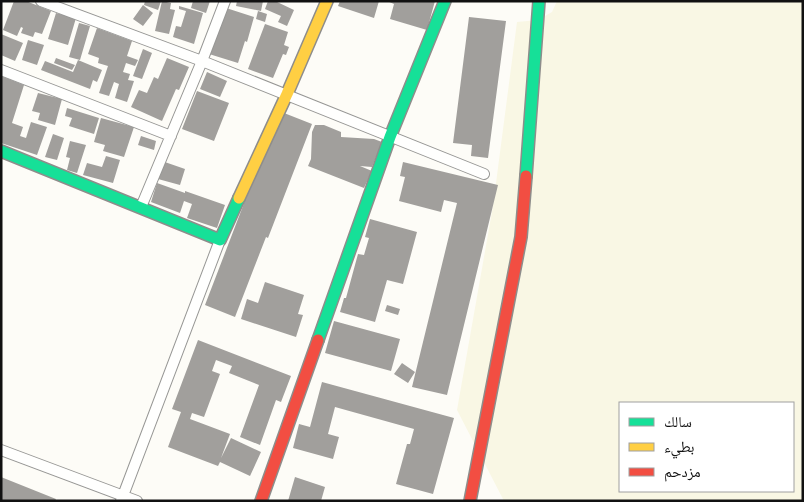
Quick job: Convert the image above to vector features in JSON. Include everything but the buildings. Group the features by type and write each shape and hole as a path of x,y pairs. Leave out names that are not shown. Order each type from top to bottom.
{"street":[{"path":"41,1 202,60 484,174"},
{"path":"141,207 225,1"},
{"path":"121,498 220,240 327,1"},
{"path":"261,501 390,137 444,1"},
{"path":"470,501 521,237 539,1"},
{"path":"1,70 171,136"},
{"path":"1,151 220,240"},
{"path":"1,450 121,498 137,501"}],"shaded area":[{"path":"557,1 803,1 803,501 504,501 457,410 493,206 517,22 538,20 552,12"}],"traffic: fast":[{"path":"318,340 390,137 445,1"},
{"path":"526,176 539,1"},
{"path":"1,151 220,240 239,198"}],"traffic: slow":[{"path":"239,198 327,1"}],"traffic: jam":[{"path":"470,501 521,237 526,176"},
{"path":"261,501 318,340"}]}
